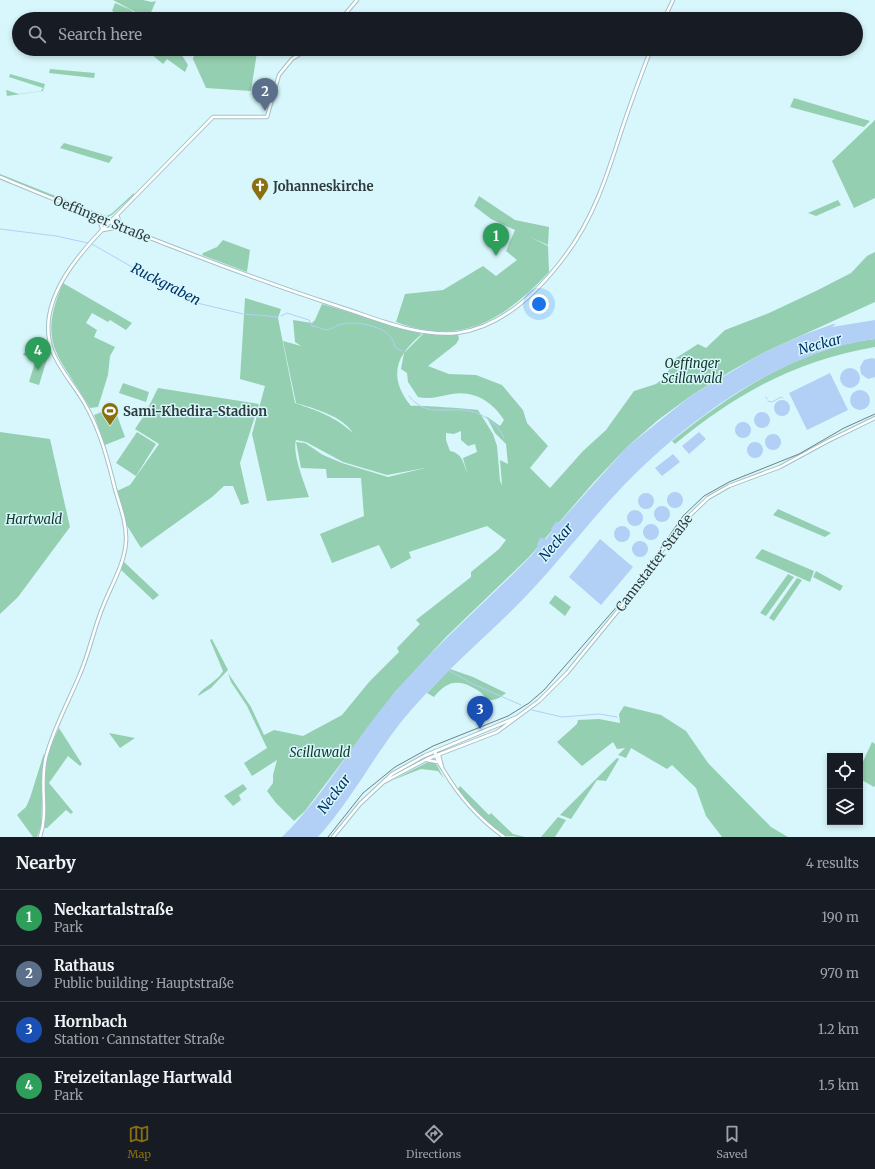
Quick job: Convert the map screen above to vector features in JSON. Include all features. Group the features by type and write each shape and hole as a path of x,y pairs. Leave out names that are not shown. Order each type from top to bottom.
{"main road":[{"path":"347,12 357,0"},
{"path":"667,12 673,0"},
{"path":"40,837 45,813 45,761 50,744 81,672 100,615 122,561 126,543 125,525 102,443 86,406 54,354 48,332 50,314 69,268 117,214 211,118 216,116 265,118 269,115 274,86 279,75 292,59 297,56"},
{"name":"Oeffinger Straße","path":"0,178 204,259 321,301 416,330 434,333 467,331 502,316 536,289 566,254 584,227 601,191 649,56"},
{"path":"102,230 121,226 117,214"},
{"path":"99,218 102,230"},
{"name":"Cannstatter Straße","path":"384,782 427,759 493,734 539,701 567,673 642,581 681,524 700,505 729,486 780,467 875,418"},
{"name":"Cannstatter Straße","path":"384,782 397,770 435,751 515,718"},
{"path":"435,751 442,769"},
{"path":"437,755 437,762 454,789 473,811 504,837"},
{"path":"427,759 437,762"},
{"path":"333,837 360,804 384,782"}],"green space":[{"path":"113,0 156,1 151,12 135,12"},
{"path":"115,3 134,12 114,12 112,11"},
{"path":"153,56 182,56 188,65 185,72 167,59 163,64"},
{"path":"194,56 256,56 251,91 206,88 193,59"},
{"path":"50,69 95,73 94,78 49,73"},
{"path":"10,74 45,84 43,91 7,96 6,90 19,94 41,91 43,88 9,77"},
{"path":"794,98 870,121 864,127 790,107"},
{"path":"875,120 875,198 854,208 832,161"},
{"path":"64,143 113,157 109,163 60,148"},
{"path":"0,174 106,216 111,214 134,193 134,195 112,215 106,218 0,176"},
{"path":"479,196 515,220 549,227 548,245 530,237 548,246 549,272 525,296 497,316 467,329 432,331 418,329 396,322 405,294 443,290 483,266 496,276 517,260 506,251 515,230 491,219 474,206"},
{"path":"838,200 841,205 816,216 808,213"},
{"path":"223,240 250,250 247,272 202,255 203,253 217,247"},
{"path":"875,252 875,302 765,352 731,371 692,395 658,420 627,447 594,482 529,557 446,637 395,692 305,811 294,821 276,803 267,791 273,783 273,775 277,760 252,776 244,763 267,748 247,706 231,682 228,673 251,707 264,735 274,730 303,736 342,715 369,682 399,652 397,648 420,624 416,620 471,577 471,572 499,549 506,540 487,526 409,552 411,558 391,569 379,545 332,563 320,534 364,516 361,478 327,478 326,469 301,468 296,442 305,443 323,455 342,463 388,477 425,468 387,475 343,462 306,442 296,440 295,446 297,460 309,497 267,501 252,434 265,386 240,379 245,298 281,309 278,318 295,403 332,418 353,433 342,422 328,414 296,403 283,341 301,346 295,342 293,320 312,323 315,320 322,304 422,334 404,353 423,334 458,334 459,339 456,344 428,366 449,374 476,375 502,385 523,410 527,423 548,446 530,468 550,488 583,451 606,430 634,391 656,384 664,378 676,358 698,344 706,348 725,330 769,313 851,273 867,256","holes":["404,353 401,369 407,373 408,382 418,397 431,398 460,393 468,394 489,403 500,414 504,420 500,426 486,416 495,433 506,444 508,464 500,460 502,485 500,481 497,446 493,434 478,410 411,406 399,386 397,376 398,367","461,431 461,440 468,446 475,444 477,452 463,458 467,473 460,456 450,451 446,440 446,433 454,434"]},
{"path":"63,283 132,323 126,330 110,320 108,322 92,313 86,323 97,330 94,337 115,347 110,356 108,375 98,407 90,408 61,362 55,349 52,336 52,322 55,304"},
{"path":"875,339 875,347 846,353 819,361 793,370 768,382 721,409 675,444 672,441 718,406 767,376 819,352 847,344"},
{"path":"24,353 43,354 48,356 39,385 29,382 36,359 23,355"},
{"path":"123,383 149,392 146,402 119,393"},
{"path":"158,388 259,404 240,463 249,503 241,505 233,486 224,486 212,497 141,548 126,524 117,491 130,485 159,444 135,429 145,414"},
{"name":"Sami-Khedira-Stadion","path":"114,407 125,437 105,445 94,415"},
{"name":"Hartwald","path":"0,432 50,439 70,527 18,597 0,614"},
{"path":"137,432 156,444 136,476 116,463"},
{"path":"778,509 831,533 825,537 773,515"},
{"path":"762,549 814,571 810,582 755,558"},
{"path":"123,561 159,595 153,600 120,569"},
{"path":"816,571 843,586 840,591 813,577"},
{"path":"788,574 794,577 766,616 760,613"},
{"path":"797,578 802,580 774,621 769,618"},
{"path":"555,595 571,607 565,616 549,603"},
{"path":"212,639 228,670 211,688 198,696 199,693 221,675 223,671 210,640"},
{"path":"450,669 473,677 506,693 498,699 490,700 480,692 467,685 455,683 444,687 434,697 427,693"},
{"path":"624,706 661,715 686,731 708,763 771,827 788,837 722,837 706,816 696,788 672,765 667,769 631,748 626,758 618,755 625,748 617,749 613,742 582,766 557,742 577,724 578,720 599,719 620,723 619,714"},
{"path":"59,728 82,764 80,766 68,756 49,783 73,812 71,814 66,810 47,828 44,828 46,760"},
{"path":"109,733 135,738 120,748"},
{"path":"872,742 875,744 874,787 863,781 863,762"},
{"path":"44,753 41,826 37,837 33,837 17,815 26,807 30,798"},
{"path":"617,758 619,759 606,781 597,780 571,819 560,815"},
{"path":"430,761 437,765 444,779 438,771 421,769 393,780"},
{"path":"243,784 247,789 239,795 241,800 233,806 224,796"},
{"path":"460,786 489,815 491,813 513,834 525,837 506,836 493,828 468,802 458,789"},
{"path":"558,817 566,820 555,837 541,837"}],"water":[{"name":"Neckar","path":"875,320 875,339 842,346 808,356 775,371 743,389 713,409 657,454 618,491 528,594 431,688 390,736 351,795 330,824 318,837 282,837 313,803 381,709 396,691 445,639 531,556 538,547 537,545 540,538 546,539 552,531 551,528 557,521 559,523 627,447 692,395 765,352 803,335 833,324 836,324 832,327"},
{"path":"872,358 875,359 875,377 868,379 861,374 860,367 864,360"},
{"path":"846,368 854,368 860,374 860,382 854,388 846,388 840,382 840,374"},
{"path":"830,373 848,410 807,430 789,393"},
{"path":"856,390 864,390 870,396 870,404 864,410 856,410 850,404 850,396"},
{"path":"779,400 785,400 790,405 788,414 785,416 779,416 774,411 774,405"},
{"path":"759,412 765,412 770,417 768,426 765,428 759,428 754,423 754,417"},
{"path":"740,422 746,422 751,427 749,436 746,438 740,438 735,433 735,427"},
{"path":"699,432 706,439 689,454 682,446"},
{"path":"770,434 776,434 781,439 779,448 776,450 770,450 765,445 765,439"},
{"path":"752,442 758,442 763,447 761,456 758,458 752,458 747,453 747,447"},
{"path":"673,454 680,462 662,476 655,468"},
{"path":"672,492 678,492 683,497 681,506 678,508 672,508 667,503 667,497"},
{"path":"643,493 649,493 654,498 652,507 649,509 643,509 638,504 638,498"},
{"path":"659,506 665,506 670,511 668,520 665,522 659,522 654,517 654,511"},
{"path":"635,510 641,512 643,518 641,524 635,526 629,524 627,518 629,512"},
{"path":"651,524 657,526 659,532 657,538 651,540 645,538 643,532 645,526"},
{"path":"622,526 628,528 630,534 628,540 622,542 616,540 614,534 616,528"},
{"path":"600,539 633,567 601,605 569,577"},
{"path":"640,541 646,543 648,549 646,555 640,557 634,555 632,549 634,543"}],"waterway":[{"name":"Ruckgraben","path":"0,229 56,236 88,243"},
{"name":"Ruckgraben","path":"92,244 193,302 243,314"},
{"name":"Ruckgraben","path":"281,316 287,313 309,320 312,326 325,330 349,323 374,326 388,334 393,340 395,347 402,351"},
{"name":"Ruckgraben","path":"245,314 278,317"},
{"name":"Ruckgraben","path":"409,396 417,404 426,408 436,410 466,410 477,413 496,425 504,438"},
{"path":"768,401 772,402 781,397 783,398"},
{"path":"448,670 473,684 521,705"},
{"path":"532,710 562,717 599,714 617,717"}],"tram line":[{"path":"328,837 363,793 395,767 433,746 508,716 529,703 544,690 620,603 642,575 683,516 704,496 729,482 799,454 844,428 875,414"}],"place":[{"name":"Rathaus","path":"265,111"},
{"name":"Johanneskirche","path":"260,201"},
{"name":"Neckartalstraße","path":"496,256"},
{"name":"Freizeitanlage Hartwald","path":"38,370"},
{"name":"Sami-Khedira-Stadion","path":"110,426"},
{"name":"Hornbach","path":"480,729"}],"park label":[{"name":"Oeffinger Scillawald","path":"692,370"},
{"name":"Scillawald","path":"320,752"}]}
